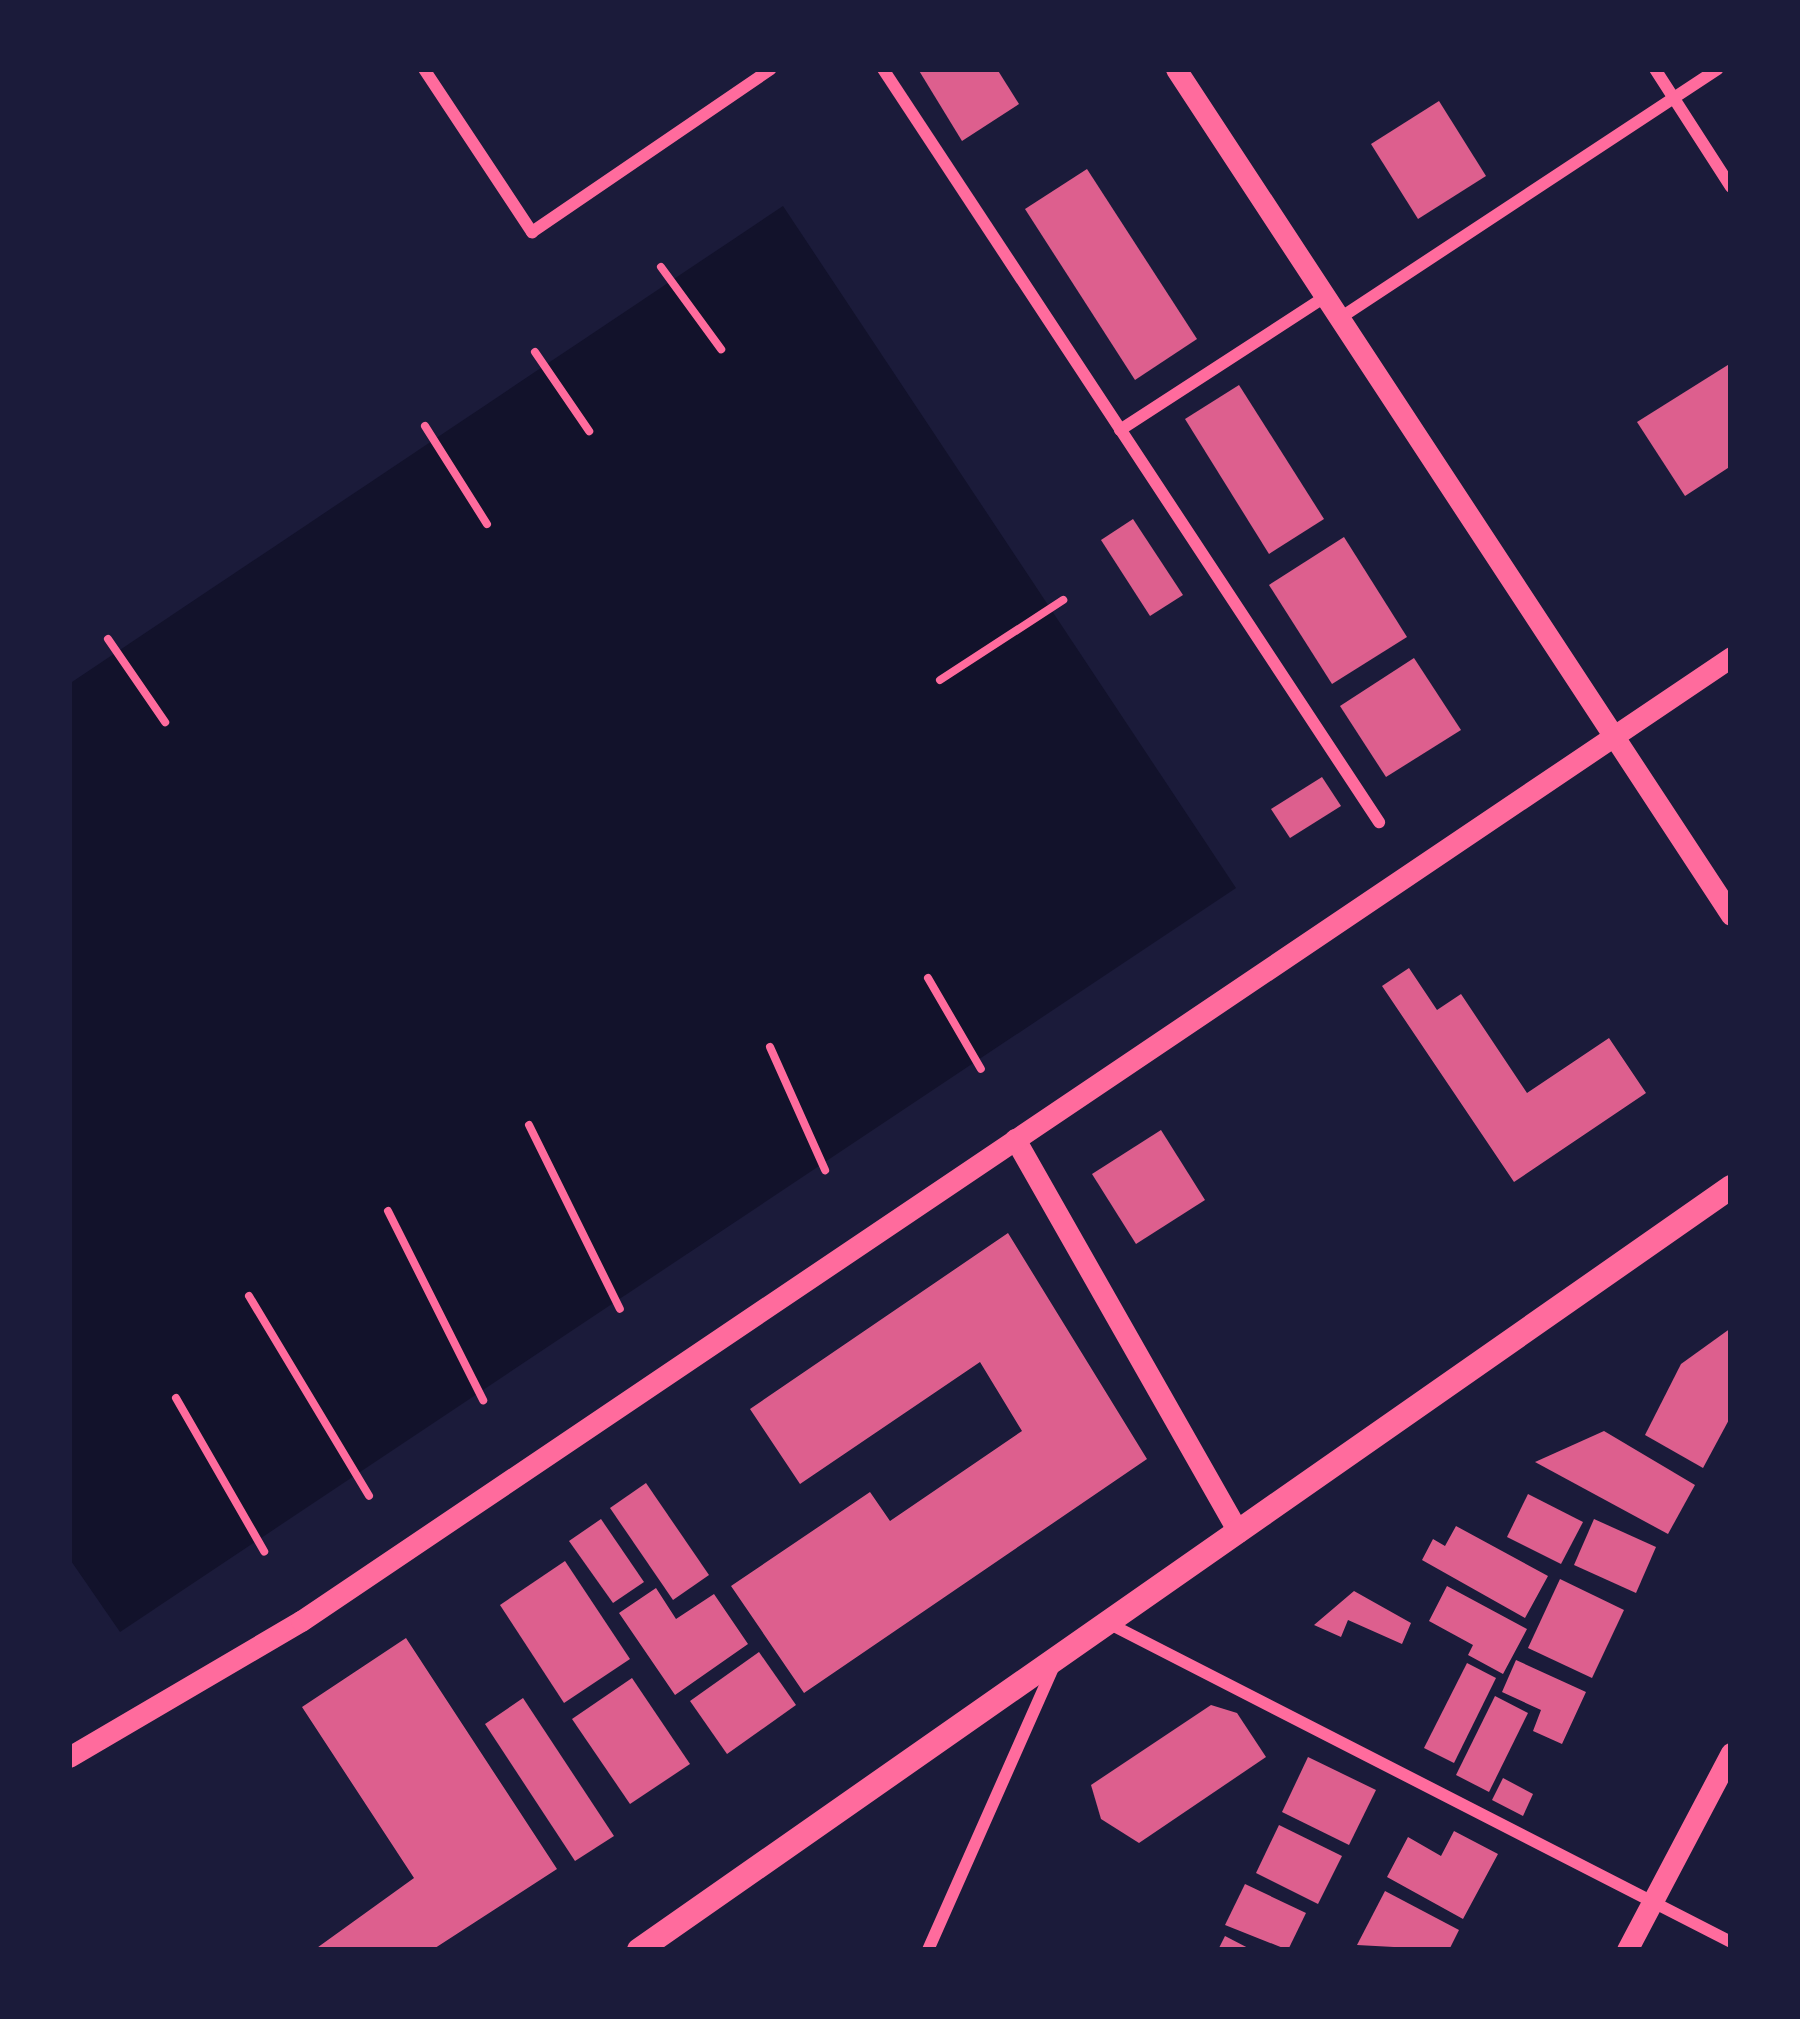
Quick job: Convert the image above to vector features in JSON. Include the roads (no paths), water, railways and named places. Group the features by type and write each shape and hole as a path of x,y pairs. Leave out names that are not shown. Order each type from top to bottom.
{"main road":[{"path":"639,1950 1731,1187"}],"street":[{"path":"424,69 532,232 771,69"},
{"path":"883,69 1379,822"},
{"path":"1176,69 1731,915"},
{"path":"1655,69 1731,187"},
{"path":"1340,318 1717,69"},
{"path":"1120,430 1326,296"},
{"path":"69,1757 301,1621 1616,739 1731,657"},
{"path":"1015,1139 1238,1532"},
{"path":"1107,1622 1731,1942"},
{"path":"928,1950 1057,1658"},
{"path":"1628,1950 1731,1754"}]}
